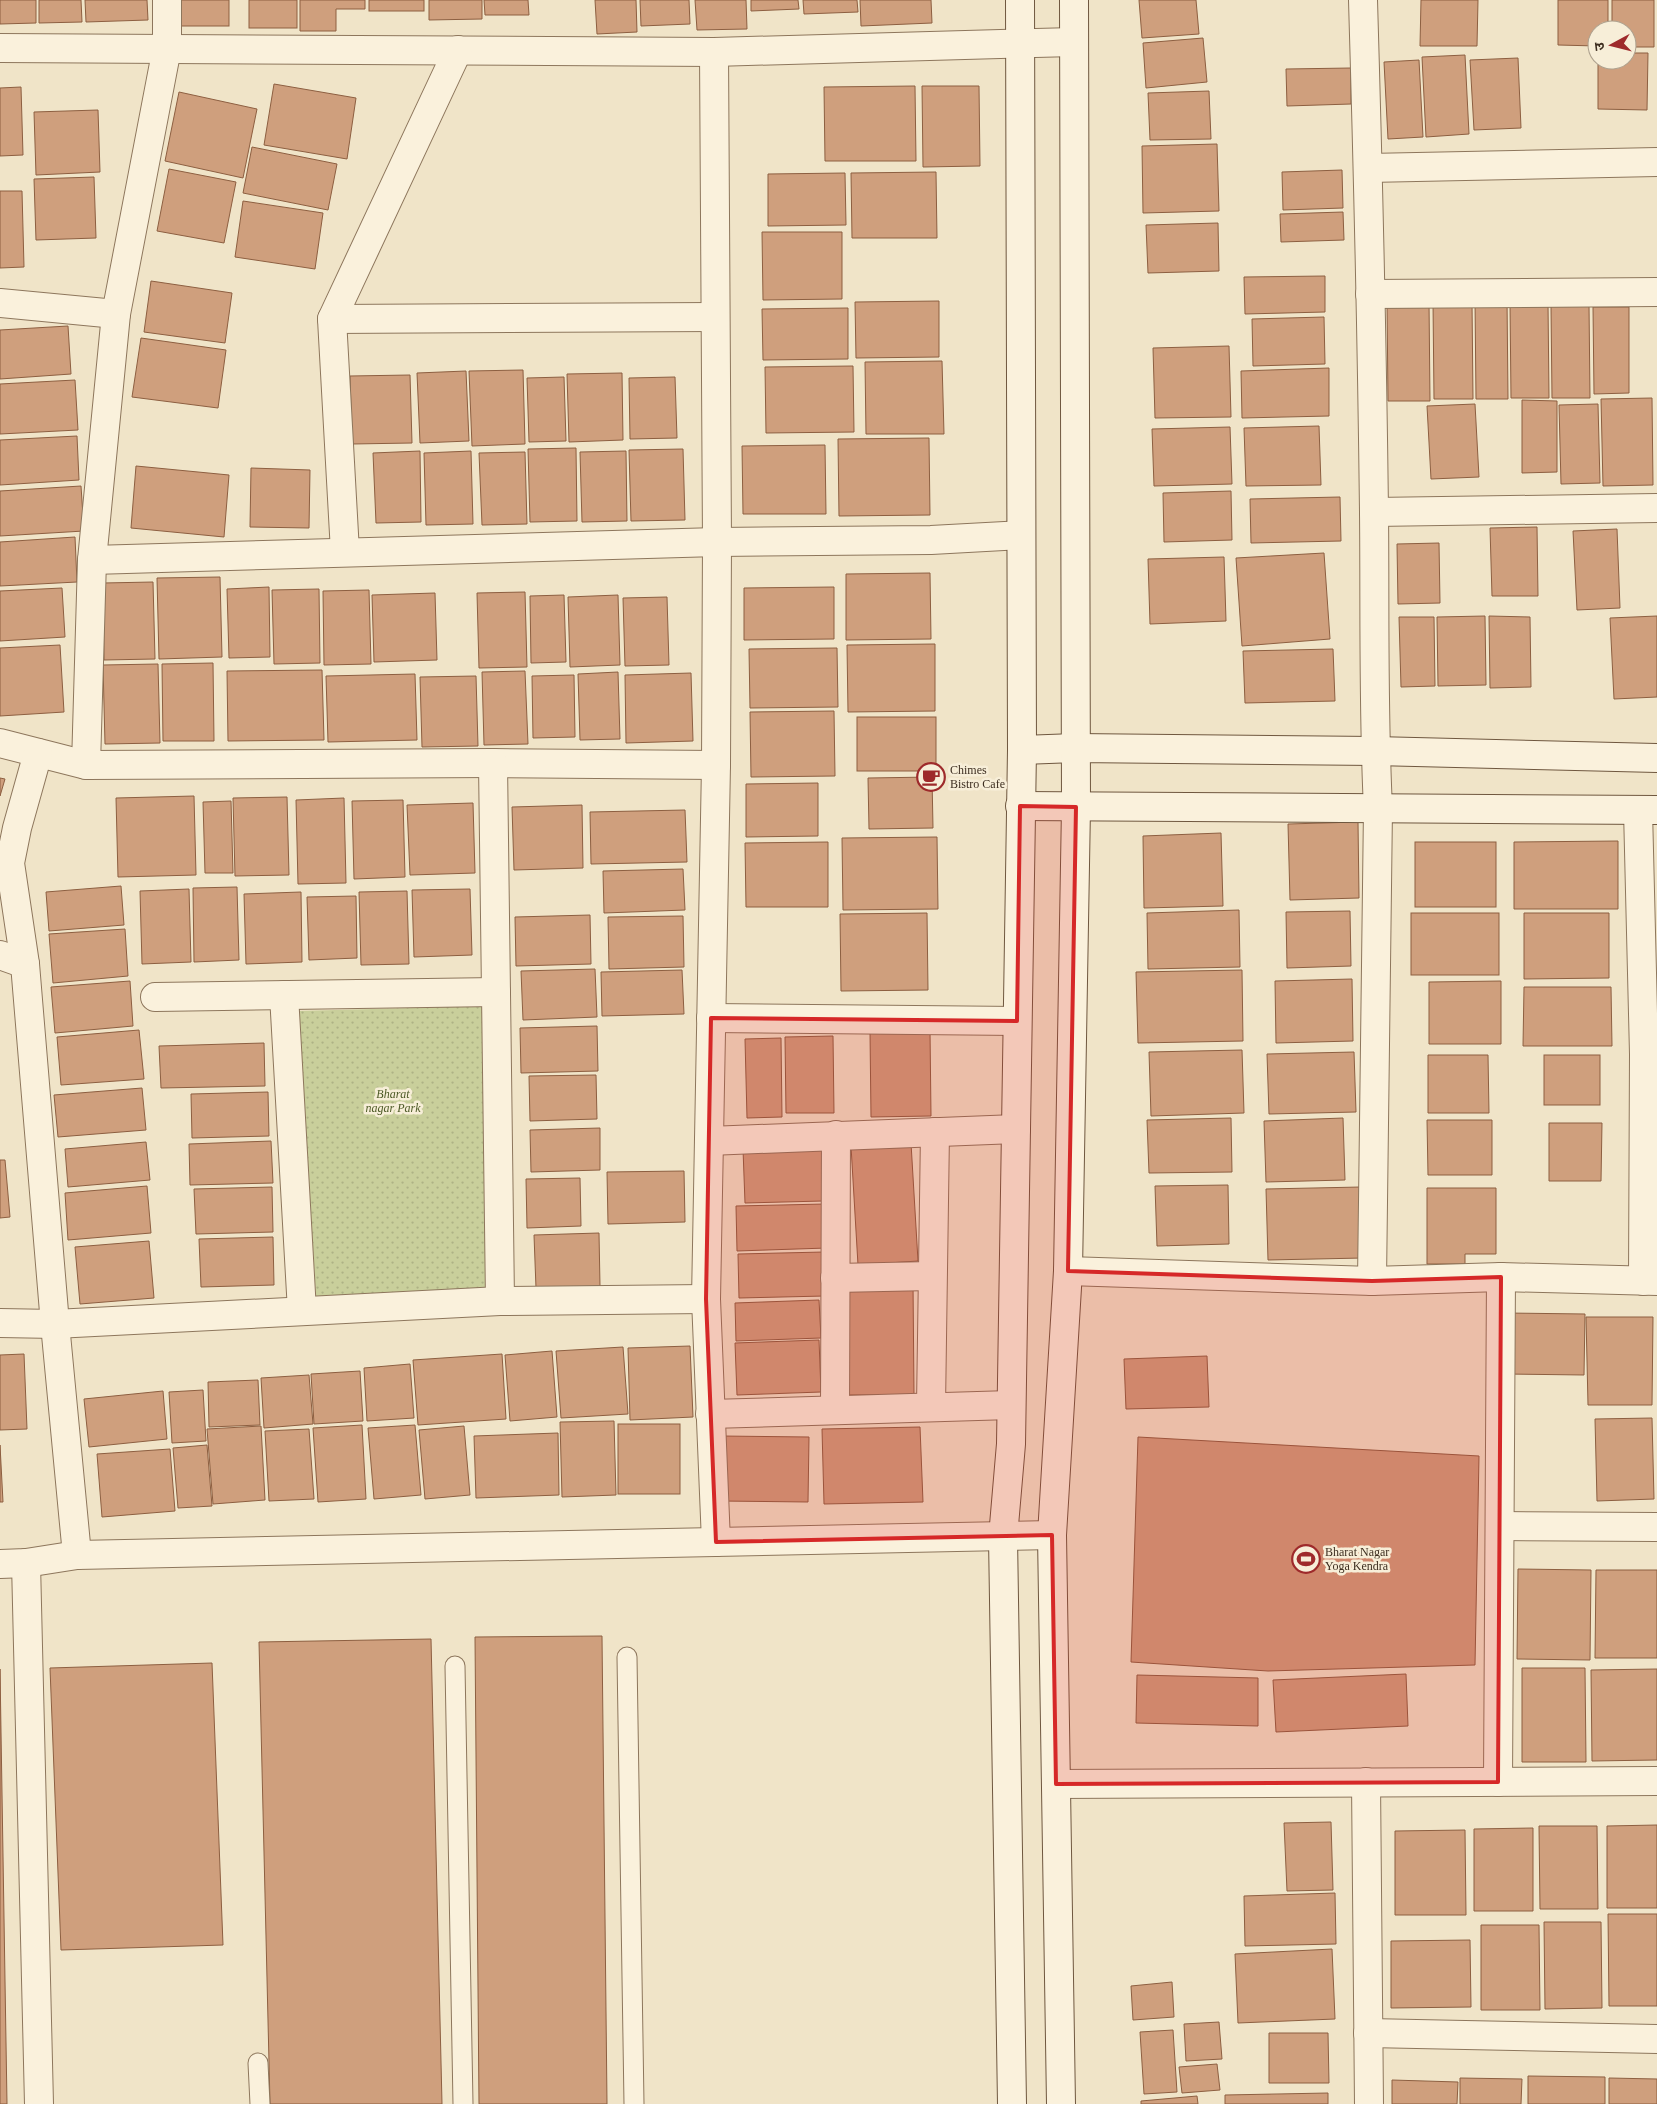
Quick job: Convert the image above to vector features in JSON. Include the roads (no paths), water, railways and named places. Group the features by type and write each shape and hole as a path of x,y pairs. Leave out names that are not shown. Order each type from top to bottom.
{"street":[{"path":"86,765 92,560 116,314 167,48 167,0"},
{"path":"1012,2104 1003,1537 1011,1444 1022,750 1020,0"},
{"path":"1061,2104 1052,1535 1068,1271 1076,806 1074,0"},
{"path":"1363,0 1374,512 1375,751 1378,808 1372,1281"},
{"path":"0,48 714,52 1074,42"},
{"path":"345,552 332,319 458,50"},
{"path":"714,52 718,542 716,765 706,1299 716,1542"},
{"path":"1368,168 1657,162"},
{"path":"1370,294 1657,292"},
{"path":"0,303 116,314"},
{"path":"332,319 715,317"},
{"path":"1374,512 1657,508"},
{"path":"92,560 718,542 931,540 1021,535"},
{"path":"0,743 86,765 493,763 716,765"},
{"path":"1022,750 1075,748 1375,751 1657,758"},
{"path":"38,753 17,828 10,863 25,964 55,1324 77,1555"},
{"path":"493,763 500,1301"},
{"path":"1020,806 1647,810 1651,1054 1650,1281 1502,1277 1372,1281 1068,1271"},
{"path":"0,955 25,964"},
{"path":"155,997 496,992"},
{"path":"284,995 302,1311"},
{"path":"711,1018 1017,1021"},
{"path":"709,1141 1016,1129"},
{"path":"931,1408 935,1132"},
{"path":"835,1410 836,1135"},
{"path":"835,1278 932,1276"},
{"path":"1498,1782 1502,1277"},
{"path":"0,1323 55,1324 500,1301 706,1299"},
{"path":"710,1414 1011,1405"},
{"path":"1500,1526 1657,1527"},
{"path":"39,2104 13,1563 77,1555 1052,1535"},
{"path":"1056,1784 1657,1781"},
{"path":"1366,1782 1369,2104"},
{"path":"1368,2033 1657,2039"}],"lane":[{"path":"627,1657 634,2104"},
{"path":"455,1666 463,2104"},
{"path":"258,2063 260,2104"}],"place":[{"name":"Chimes Bistro Cafe","path":"931,777"},
{"name":"Bharat Nagar Yoga Kendra","path":"1306,1559"}],"park label":[{"name":"Bharat nagar Park","path":"393,1101"}]}
